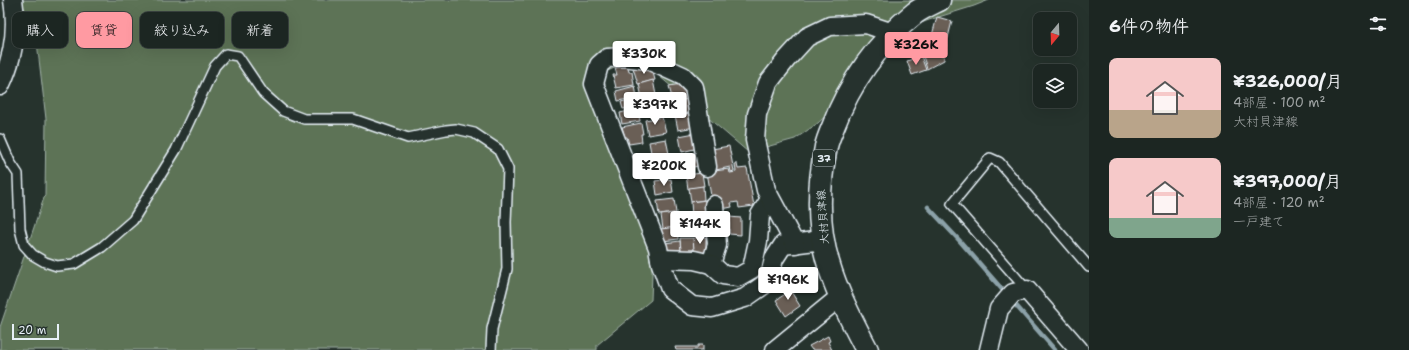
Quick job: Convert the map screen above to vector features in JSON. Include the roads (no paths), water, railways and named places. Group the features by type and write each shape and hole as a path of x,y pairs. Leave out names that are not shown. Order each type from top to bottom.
{"main road":[{"name":"大村貝津線","path":"867,350 840,296 828,263 823,240 820,190 826,146 840,108 869,60 893,33 916,12 939,0"}],"street":[{"path":"0,86 6,73 15,39 15,12 12,0"},
{"path":"795,244 766,190 755,140 757,114 768,83 807,37 830,26 866,24 893,33"},
{"path":"707,167 694,88 683,76 648,60 623,57 607,58 599,65 594,84 658,248 661,264 670,289 692,306 712,308 745,298 768,282 774,259 783,245 823,240"},
{"path":"660,259 694,260 711,264 723,275 738,276 752,269 758,241 760,215 770,199"},
{"path":"711,264 717,245 714,205"},
{"path":"988,350 1000,309 1013,293 1027,290 1079,350"},
{"path":"775,350 840,296"}],"lane":[{"path":"0,140 10,162 18,174 20,229 24,245 33,255 45,262 57,266 74,264 91,254 102,247 133,220 176,150 215,66 226,54 238,56 263,93 283,110 304,119 353,119 408,138 446,130 474,133 498,150 508,169 506,222 507,269 492,329 491,350"},
{"path":"1027,290 952,204 990,158 999,162 1089,267"}],"waterway":[{"path":"928,207 1007,295"},
{"path":"1012,301 1055,350"}]}
